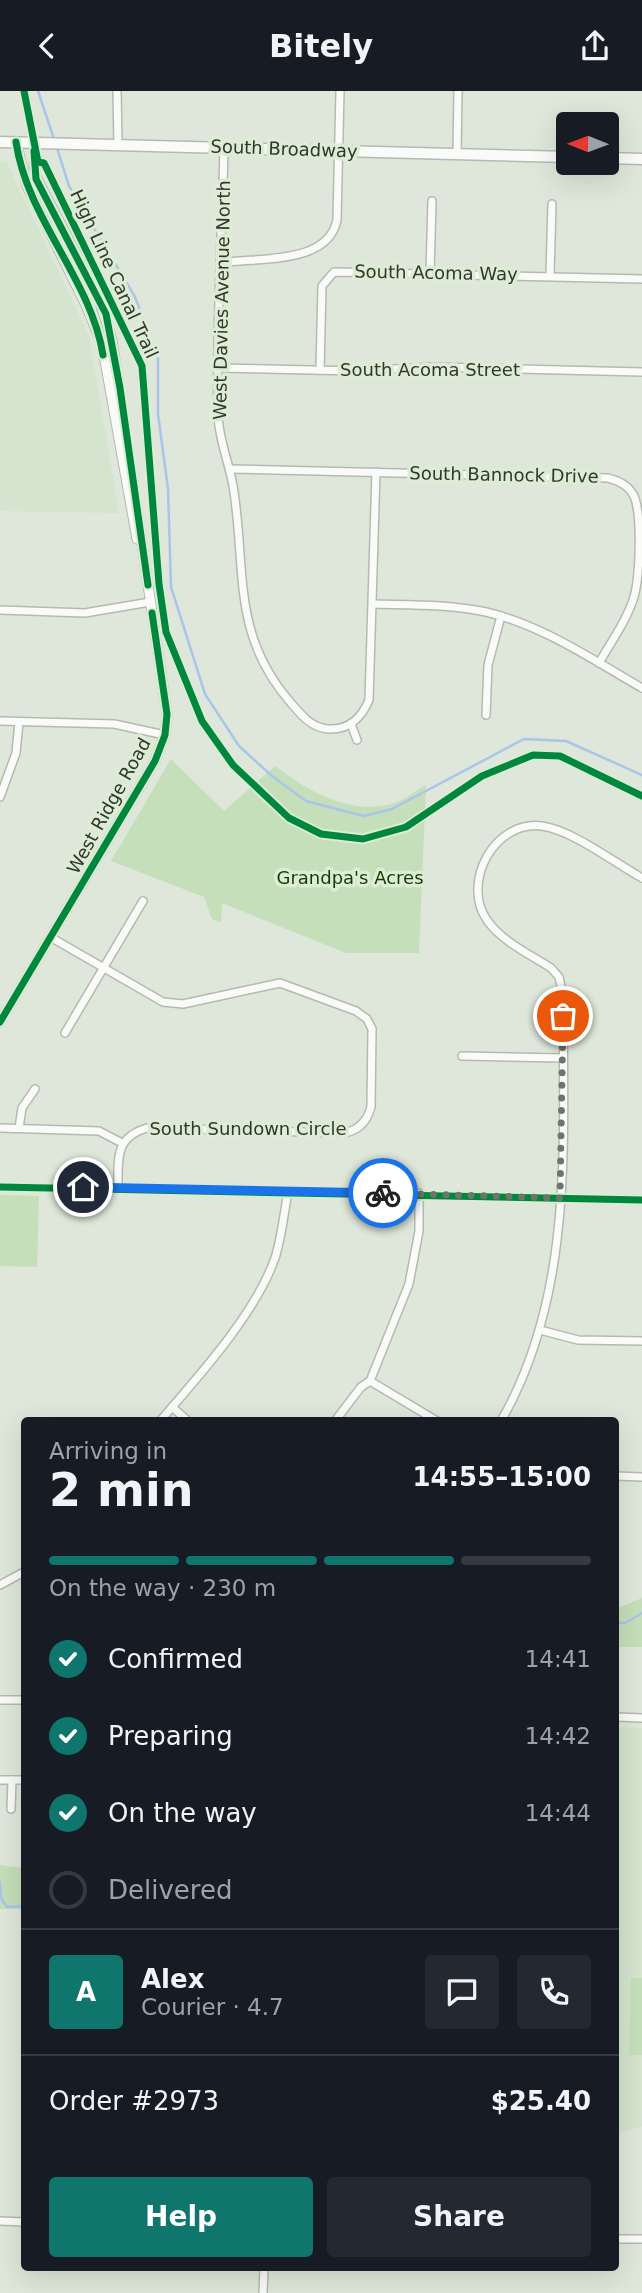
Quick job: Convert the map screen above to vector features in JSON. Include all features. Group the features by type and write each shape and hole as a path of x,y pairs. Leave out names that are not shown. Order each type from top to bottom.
{"main road":[{"name":"South Broadway","path":"0,142 556,157"},
{"path":"620,158 642,159"}],"street":[{"path":"117,91 118,145"},
{"path":"221,263 306,254 328,241 337,220 340,91"},
{"path":"457,154 458,91"},
{"name":"West Ridge Road","path":"16,142 27,186 85,303 102,344 150,602"},
{"name":"West Ridge Road","path":"0,1022 156,761 165,735 167,714 125,418 106,314 34,173 35,143"},
{"name":"West Davies Avenue North","path":"224,148 218,418 230,469 242,600 261,657 285,696 312,724 328,729 351,724"},
{"path":"430,273 432,201"},
{"path":"551,275 552,204"},
{"name":"South Acoma Way","path":"320,370 322,286 331,274 340,271 642,279"},
{"name":"South Acoma Street","path":"219,368 320,370 434,367 642,372"},
{"name":"South Bannock Drive","path":"230,469 608,478 625,485 638,506 638,577 634,600 599,663"},
{"path":"356,740 351,724 365,711 371,692 376,473"},
{"path":"0,611 85,613 150,602"},
{"path":"373,604 460,608 501,617 536,629 642,688"},
{"path":"486,715 488,664 501,617"},
{"path":"0,721 114,724 165,735"},
{"path":"0,797 16,753 19,722"},
{"path":"503,1417 522,1379 540,1329 553,1271 560,1198 562,984 551,968 496,930 485,918 479,899 481,870 486,856 497,842 513,831 544,826 556,829 642,878"},
{"path":"65,1033 143,901"},
{"name":"South Sundown Circle","path":"52,938 170,1004 183,1004 270,983 289,984 363,1015 370,1025 373,1037 370,1112 364,1122 354,1130 343,1133 147,1128 129,1136 122,1143"},
{"path":"462,1056 563,1058"},
{"path":"19,1128 22,1108 35,1089"},
{"path":"0,1128 99,1131 122,1143 118,1156 118,1188"},
{"path":"0,1187 419,1193 642,1200"},
{"path":"163,1417 248,1310 261,1289 278,1248 288,1192"},
{"path":"338,1417 361,1387 370,1381 409,1284 419,1231 419,1193"},
{"path":"540,1329 578,1340 642,1341"},
{"path":"370,1381 430,1417"},
{"path":"172,1407 183,1417"},
{"path":"619,1476 642,1477"},
{"path":"0,1585 21,1574"},
{"path":"0,1700 21,1700"},
{"path":"619,1717 642,1718"},
{"path":"0,1780 21,1780"},
{"path":"11,1809 12,1780"},
{"path":"0,2221 21,2222"},
{"path":"619,2239 642,2239"},
{"path":"263,2293 264,2271"}],"shaded area":[{"path":"0,161 6,161 89,336 119,513 0,511"},
{"path":"619,1727 642,1728 642,2126 619,2133"}],"green space":[{"name":"Grandpa's Acres","path":"171,759 224,811 275,766 329,799 360,806 392,804 426,785 419,953 346,953 222,903 221,922 212,919 204,897 111,861"},
{"path":"0,1195 39,1196 37,1267 0,1266"},
{"path":"642,1598 642,1647 619,1647 619,1608"},
{"path":"0,1865 21,1868 21,1909 0,1909"},
{"path":"631,1978 642,1978 642,2055 629,2055"}],"waterway":[{"path":"38,91 54,139"},
{"path":"57,148 69,186 135,297 158,358 158,414 168,489 171,587 205,694 239,746 272,776 306,801 364,816 392,809 524,739 566,741 642,775"},
{"path":"619,1623 625,1623 642,1613"},
{"path":"0,1882 1,1898 7,1907 21,1906"}],"cycle path":[{"name":"High Line Canal Trail","path":"24,91 38,162 44,163 142,366 159,584 166,632 202,721 233,765 289,818 321,834 363,839 406,827 482,776 533,755 560,756 642,796"},
{"path":"16,142 22,170 33,197 86,300 103,355"},
{"name":"High Line Canal Trail","path":"34,151 36,179 106,314 120,388 148,585"},
{"path":"0,1022 155,761 165,735 167,714 152,613"},
{"path":"0,1187 642,1200"}],"way so far":[{"path":"383,1193 560,1198 563,1016"}],"route":[{"path":"83,1187 383,1193"}]}
